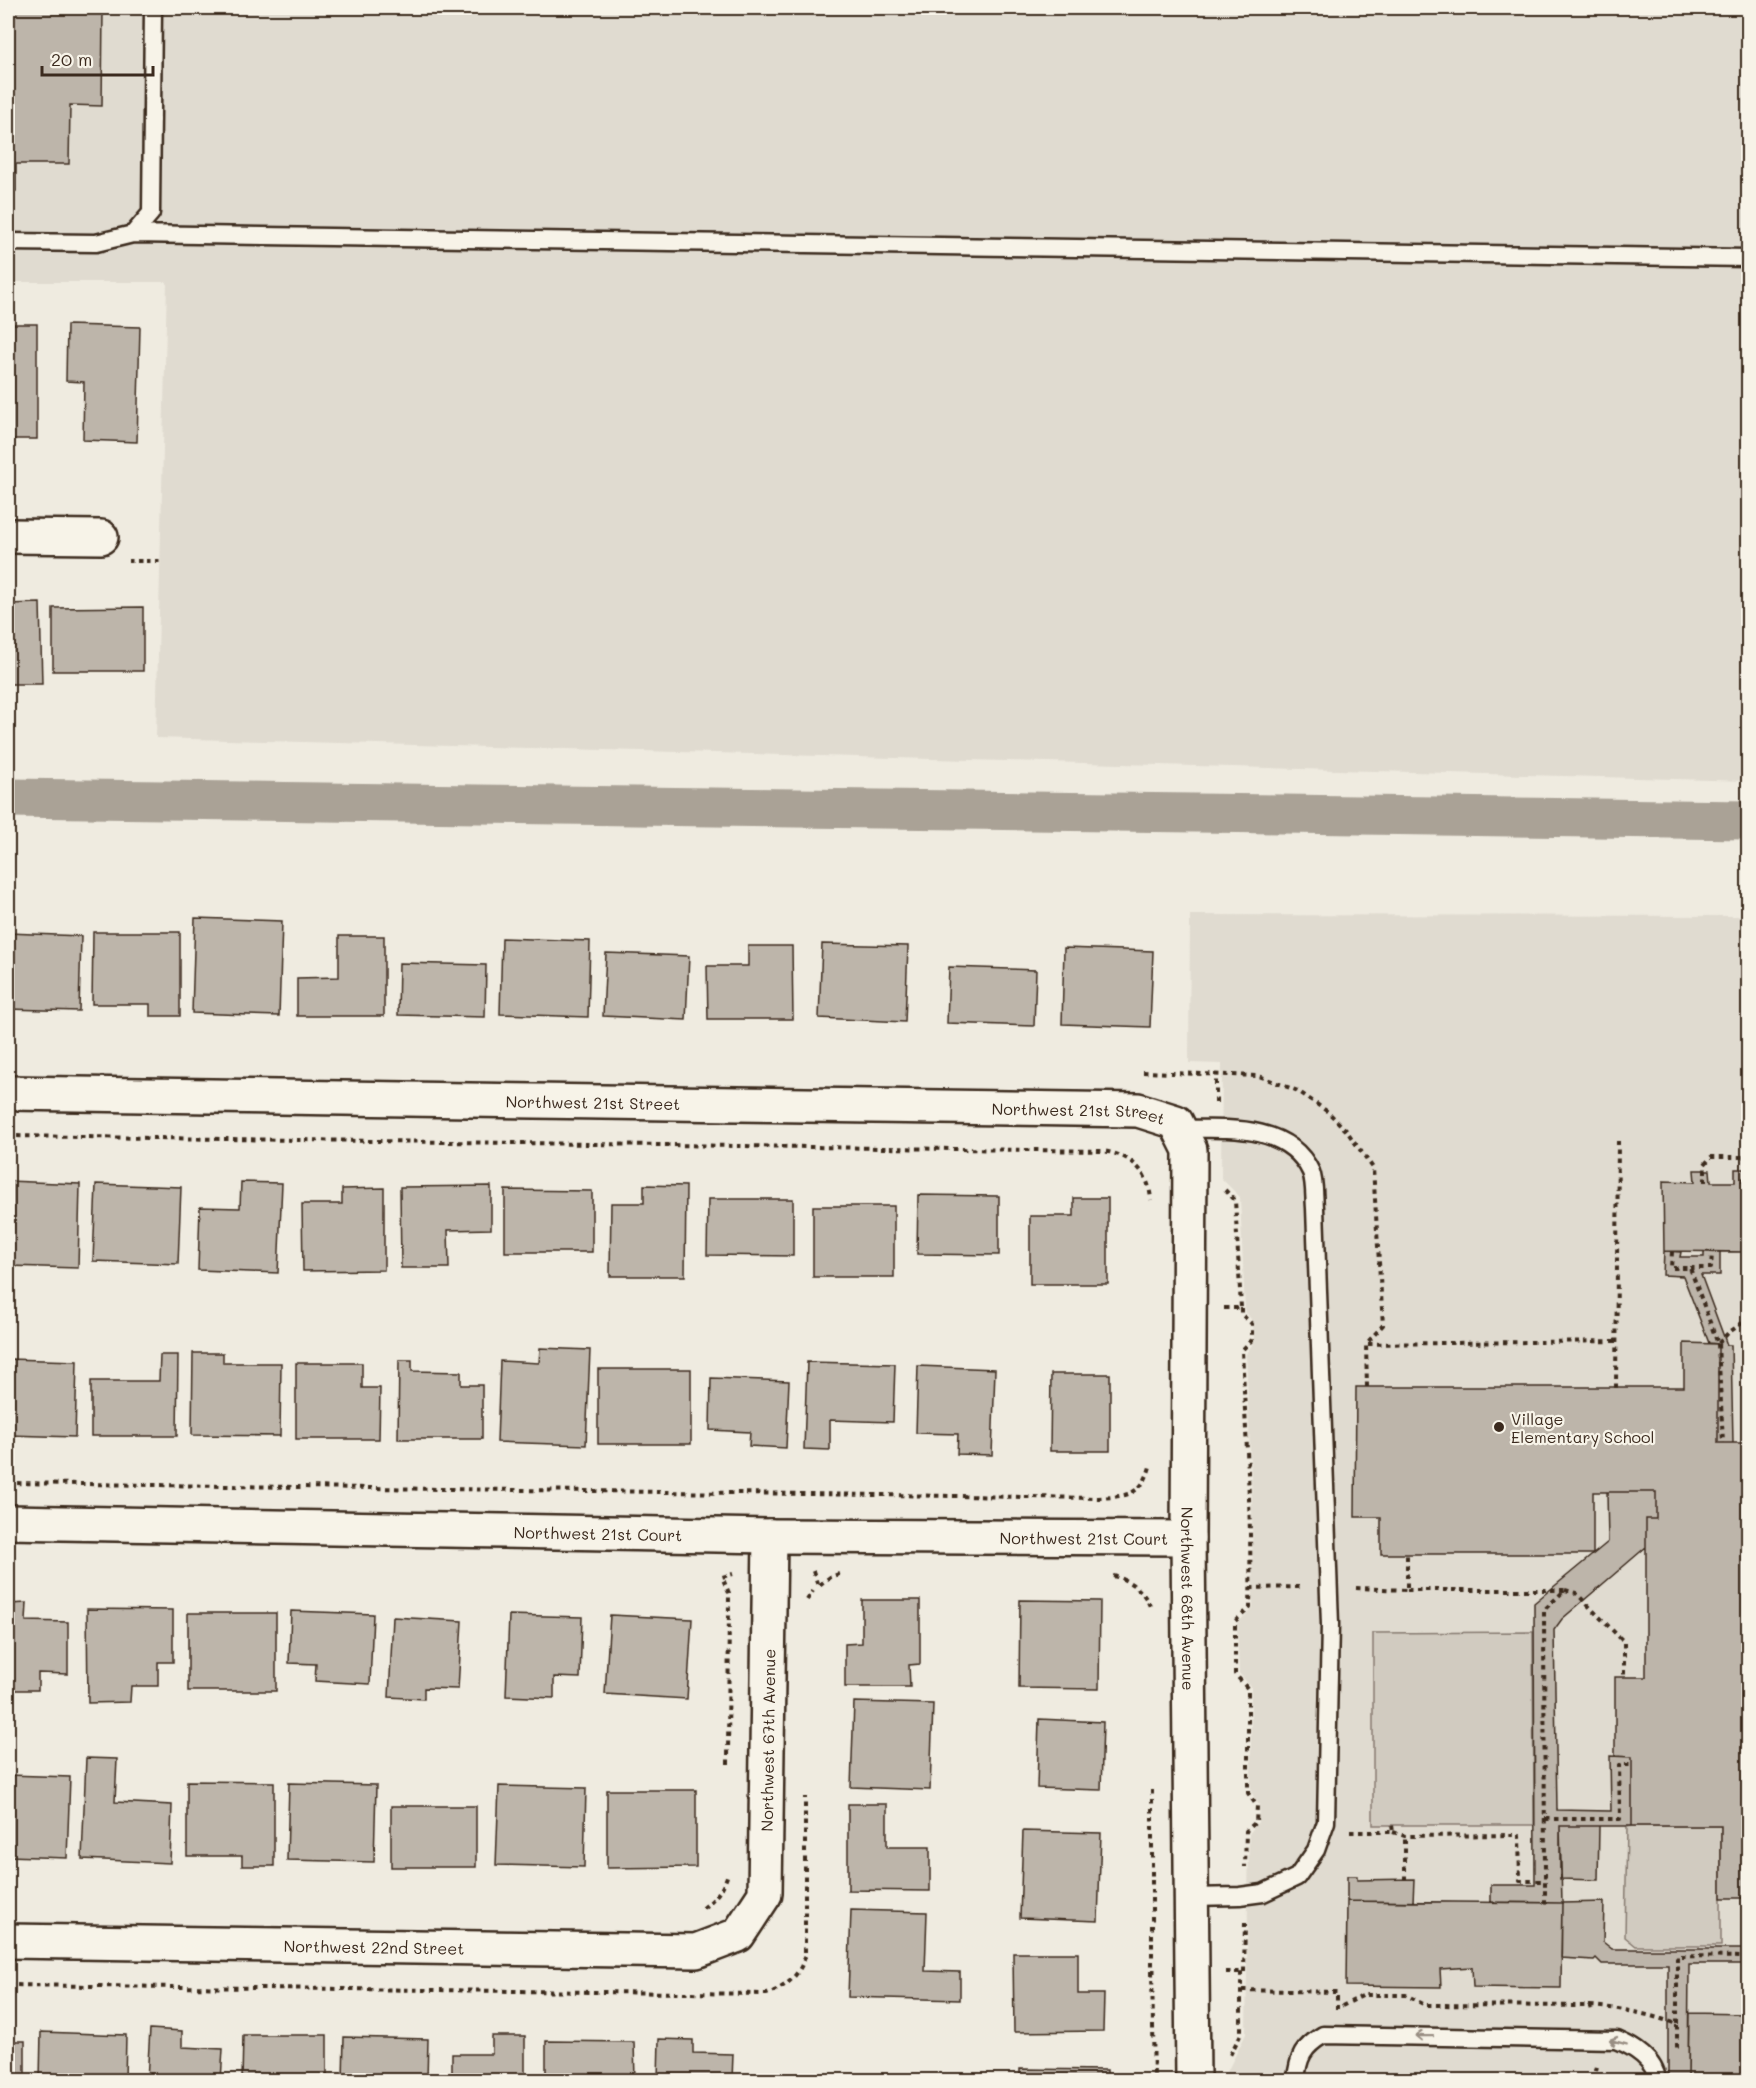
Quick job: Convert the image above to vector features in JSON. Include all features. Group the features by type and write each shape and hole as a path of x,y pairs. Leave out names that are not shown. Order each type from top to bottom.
{"street":[{"path":"8,536 101,537"},
{"name":"Northwest 21st Street","path":"8,1093 1138,1110 1177,1125"},
{"name":"Northwest 68th Avenue","path":"1177,1125 1190,1150 1188,1538 1193,2080"},
{"name":"Northwest 21st Court","path":"8,1522 770,1536 1188,1538"},
{"name":"Northwest 67th Avenue","path":"738,1935 765,1894 770,1536"},
{"name":"Northwest 22nd Street","path":"8,1941 696,1951 738,1935"}],"lane":[{"path":"133,234 151,213 153,8"},
{"path":"8,242 96,243 133,234 1749,258"},
{"path":"1177,1125 1251,1129 1283,1141 1296,1151 1311,1172 1315,1208 1330,1624 1326,1822 1316,1850 1297,1877 1263,1893 1245,1896 1191,1897"},
{"path":"1296,2080 1299,2059 1309,2043 1323,2034 1617,2040 1636,2048 1648,2062 1657,2080"}],"path":[{"path":"1749,1060 1746,1060 1746,1120 1749,1125"},
{"path":"8,1136 1103,1151 1131,1159 1141,1169 1150,1188 1152,1207"},
{"path":"1616,1388 1618,1141"},
{"path":"1705,1182 1705,1164 1711,1157 1749,1157"},
{"path":"1743,1182 1743,1177 1749,1177"},
{"path":"1672,1252 1671,1268 1711,1268 1712,1252"},
{"path":"1690,1268 1718,1344 1723,1443"},
{"path":"1152,1971 1244,1972 1246,1831 1256,1822 1257,1806 1248,1793 1248,1689 1236,1674 1235,1622 1250,1608 1251,1537 1242,1350 1252,1340 1252,1324 1241,1314 1241,1308"},
{"path":"1718,1344 1728,1333 1749,1319"},
{"path":"1367,1388 1366,1344 1617,1341"},
{"path":"8,1483 1099,1498 1123,1496 1138,1489 1147,1478 1151,1460"},
{"path":"809,1494 809,1556 818,1586 830,1577 849,1572"},
{"path":"1105,1575 1130,1581 1149,1603 1151,1611"},
{"path":"1407,1590 1565,1590 1576,1593 1624,1642 1624,1677"},
{"path":"1545,1903 1544,1610 1565,1590"},
{"path":"728,1770 729,1606"},
{"path":"1545,1819 1620,1819 1619,1765 1631,1765"},
{"path":"1152,1786 1154,2080"},
{"path":"1392,1825 1393,1832"},
{"path":"1344,1833 1393,1832 1405,1836 1520,1835 1520,1881 1545,1881"},
{"path":"1405,1836 1405,1880"},
{"path":"697,1911 714,1900 722,1889 728,1875 728,1864"},
{"path":"1677,2024 1677,1956 1749,1957"},
{"path":"1226,2061 1241,2034 1241,1972"},
{"path":"1242,1990 1337,1992 1336,2009"}],"shaded area":[{"path":"8,8 1748,8 1748,781 156,738 167,282 8,282"},
{"name":"Village Elementary School","path":"1190,915 1748,916 1748,2080 1268,2080 1268,2077 1224,2078 1246,2034 1249,1834 1258,1822 1259,1805 1251,1792 1251,1687 1239,1673 1237,1623 1253,1609 1252,1500 1246,1354 1254,1342 1253,1322 1245,1311 1240,1197 1221,1178 1222,1064 1189,1063"},
{"path":"1533,1632 1534,1825 1373,1825 1373,1633"},
{"path":"1721,1826 1721,1946 1636,1946 1625,1937 1627,1827"}],"building":[{"path":"8,8 103,8 102,106 70,105 69,164 16,164 16,191 8,191"},
{"path":"8,324 37,324 37,439 8,439"},
{"path":"67,325 140,327 137,442 83,440 84,382 66,381"},
{"path":"40,603 42,684 8,684 8,604"},
{"path":"143,607 143,671 53,671 53,608"},
{"path":"195,918 282,921 279,1016 192,1013"},
{"path":"93,932 180,932 180,1016 150,1016 150,1004 92,1004"},
{"path":"8,933 81,936 79,1011 8,1009"},
{"path":"339,936 384,936 384,1016 297,1016 297,978 339,977"},
{"path":"502,938 590,941 588,1017 500,1014"},
{"path":"822,944 908,946 905,1022 819,1018"},
{"path":"748,946 792,946 793,1019 708,1019 707,966 748,966"},
{"path":"1064,948 1153,951 1150,1027 1062,1024"},
{"path":"606,953 689,956 686,1020 603,1016"},
{"path":"399,963 486,965 485,1017 398,1015"},
{"path":"949,967 1036,970 1034,1026 947,1023"},
{"path":"1735,1169 1748,1169 1748,1252 1664,1251 1663,1181 1695,1182 1694,1170 1710,1170 1711,1182 1735,1182"},
{"path":"8,1181 80,1184 78,1268 8,1266"},
{"path":"241,1182 282,1183 278,1273 198,1270 200,1207 240,1208"},
{"path":"96,1184 181,1187 178,1264 93,1261"},
{"path":"644,1185 686,1186 685,1276 610,1276 611,1203 644,1203"},
{"path":"491,1186 491,1229 448,1230 449,1268 401,1268 400,1187"},
{"path":"384,1188 384,1270 303,1271 302,1204 342,1204 342,1189"},
{"path":"505,1190 592,1191 592,1252 505,1252"},
{"path":"918,1195 999,1196 999,1255 917,1254"},
{"path":"1074,1198 1108,1198 1108,1284 1030,1284 1030,1216 1074,1216"},
{"path":"708,1199 793,1199 793,1256 707,1255"},
{"path":"813,1206 894,1206 894,1277 813,1277"},
{"path":"1664,1251 1681,1252 1680,1257 1704,1257 1704,1252 1720,1252 1720,1275 1701,1275 1727,1345 1731,1345 1733,1443 1718,1443 1718,1344 1709,1343 1683,1276 1663,1275"},
{"path":"1684,1343 1718,1344 1718,1443 1743,1443 1743,1519 1748,1519 1748,1898 1721,1898 1721,1826 1632,1826 1632,1757 1615,1756 1615,1677 1646,1677 1646,1519 1656,1519 1656,1492 1593,1492 1593,1554 1381,1554 1381,1517 1355,1517 1356,1387 1684,1387"},
{"path":"540,1348 590,1350 586,1445 497,1442 500,1361 539,1363"},
{"path":"193,1353 223,1353 223,1363 281,1363 280,1436 192,1435"},
{"path":"160,1355 178,1355 177,1436 91,1436 91,1381 159,1381"},
{"path":"8,1359 77,1361 75,1437 8,1435"},
{"path":"399,1360 412,1360 412,1371 461,1372 461,1385 482,1385 482,1439 398,1439"},
{"path":"807,1362 895,1364 893,1422 830,1420 830,1450 804,1449"},
{"path":"296,1363 362,1363 362,1388 380,1388 379,1439 296,1439"},
{"path":"918,1366 995,1369 992,1455 957,1454 958,1434 916,1433"},
{"path":"598,1369 691,1369 691,1444 598,1444"},
{"path":"1051,1374 1110,1374 1110,1451 1050,1451"},
{"path":"711,1378 789,1381 786,1448 749,1446 750,1432 710,1430"},
{"path":"1744,1469 1748,1469 1748,1487 1743,1487"},
{"path":"1607,1492 1656,1492 1656,1519 1646,1519 1646,1547 1562,1619 1554,1630 1557,1810 1611,1811 1610,1756 1632,1757 1632,1826 1560,1826 1562,1903 1491,1902 1491,1885 1535,1885 1534,1603 1608,1542"},
{"path":"862,1600 920,1600 920,1664 909,1665 910,1687 845,1687 845,1644 862,1643"},
{"path":"1020,1600 1100,1601 1099,1689 1019,1688"},
{"path":"27,1603 26,1621 68,1622 68,1674 38,1673 38,1690 8,1690 8,1604"},
{"path":"87,1609 173,1610 173,1662 158,1662 158,1686 131,1686 130,1702 88,1703"},
{"path":"291,1611 373,1614 370,1684 315,1681 316,1664 289,1663"},
{"path":"188,1613 276,1613 276,1691 188,1691"},
{"path":"509,1615 582,1617 580,1678 554,1677 554,1698 506,1696"},
{"path":"610,1615 692,1619 687,1699 605,1694"},
{"path":"393,1617 462,1621 458,1689 424,1688 424,1699 389,1697"},
{"path":"854,1702 933,1704 930,1790 851,1787"},
{"path":"1039,1719 1103,1722 1101,1790 1037,1788"},
{"path":"86,1758 117,1759 115,1802 172,1805 170,1863 82,1859"},
{"path":"8,1775 70,1777 67,1858 8,1856"},
{"path":"187,1781 274,1782 274,1866 242,1866 242,1856 187,1856"},
{"path":"289,1783 376,1785 374,1862 287,1860"},
{"path":"499,1786 586,1788 584,1867 496,1865"},
{"path":"607,1790 696,1790 696,1867 607,1868"},
{"path":"848,1804 887,1804 887,1847 930,1847 930,1891 848,1890"},
{"path":"391,1806 476,1806 476,1867 391,1867"},
{"path":"1560,1826 1599,1826 1598,1880 1560,1879"},
{"path":"1023,1831 1101,1833 1098,1921 1020,1918"},
{"path":"1347,1876 1357,1876 1357,1880 1414,1879 1413,1902 1347,1901"},
{"path":"1347,1901 1562,1903 1561,1988 1473,1987 1472,1967 1440,1969 1441,1987 1346,1986"},
{"path":"1604,1902 1603,1942 1612,1949 1748,1949 1748,1964 1689,1964 1688,2080 1668,2080 1668,1964 1602,1964 1596,1958 1594,1960 1561,1958 1562,1903"},
{"path":"851,1910 927,1912 925,1971 960,1972 960,2000 848,1997"},
{"path":"1013,1953 1078,1953 1078,1994 1104,1994 1103,2031 1014,2032"},
{"path":"1689,2013 1748,2014 1748,2080 1688,2080"},
{"path":"150,2029 182,2031 182,2047 223,2049 221,2080 147,2080"},
{"path":"41,2032 126,2035 125,2080 40,2080"},
{"path":"243,2035 327,2035 327,2080 242,2080"},
{"path":"492,2036 525,2036 525,2080 452,2080 452,2054 492,2054"},
{"path":"344,2037 428,2039 427,2080 343,2080"},
{"path":"659,2039 693,2040 693,2053 733,2054 732,2080 658,2080"},
{"path":"8,2041 25,2041 25,2080 8,2080"},
{"path":"546,2041 634,2042 635,2080 546,2080"},
{"path":"1020,2069 1107,2070 1107,2080 1020,2080"}],"waterway":[{"path":"8,798 1748,820"}],"place":[{"name":"Village Elementary School","path":"1499,1427"}]}
